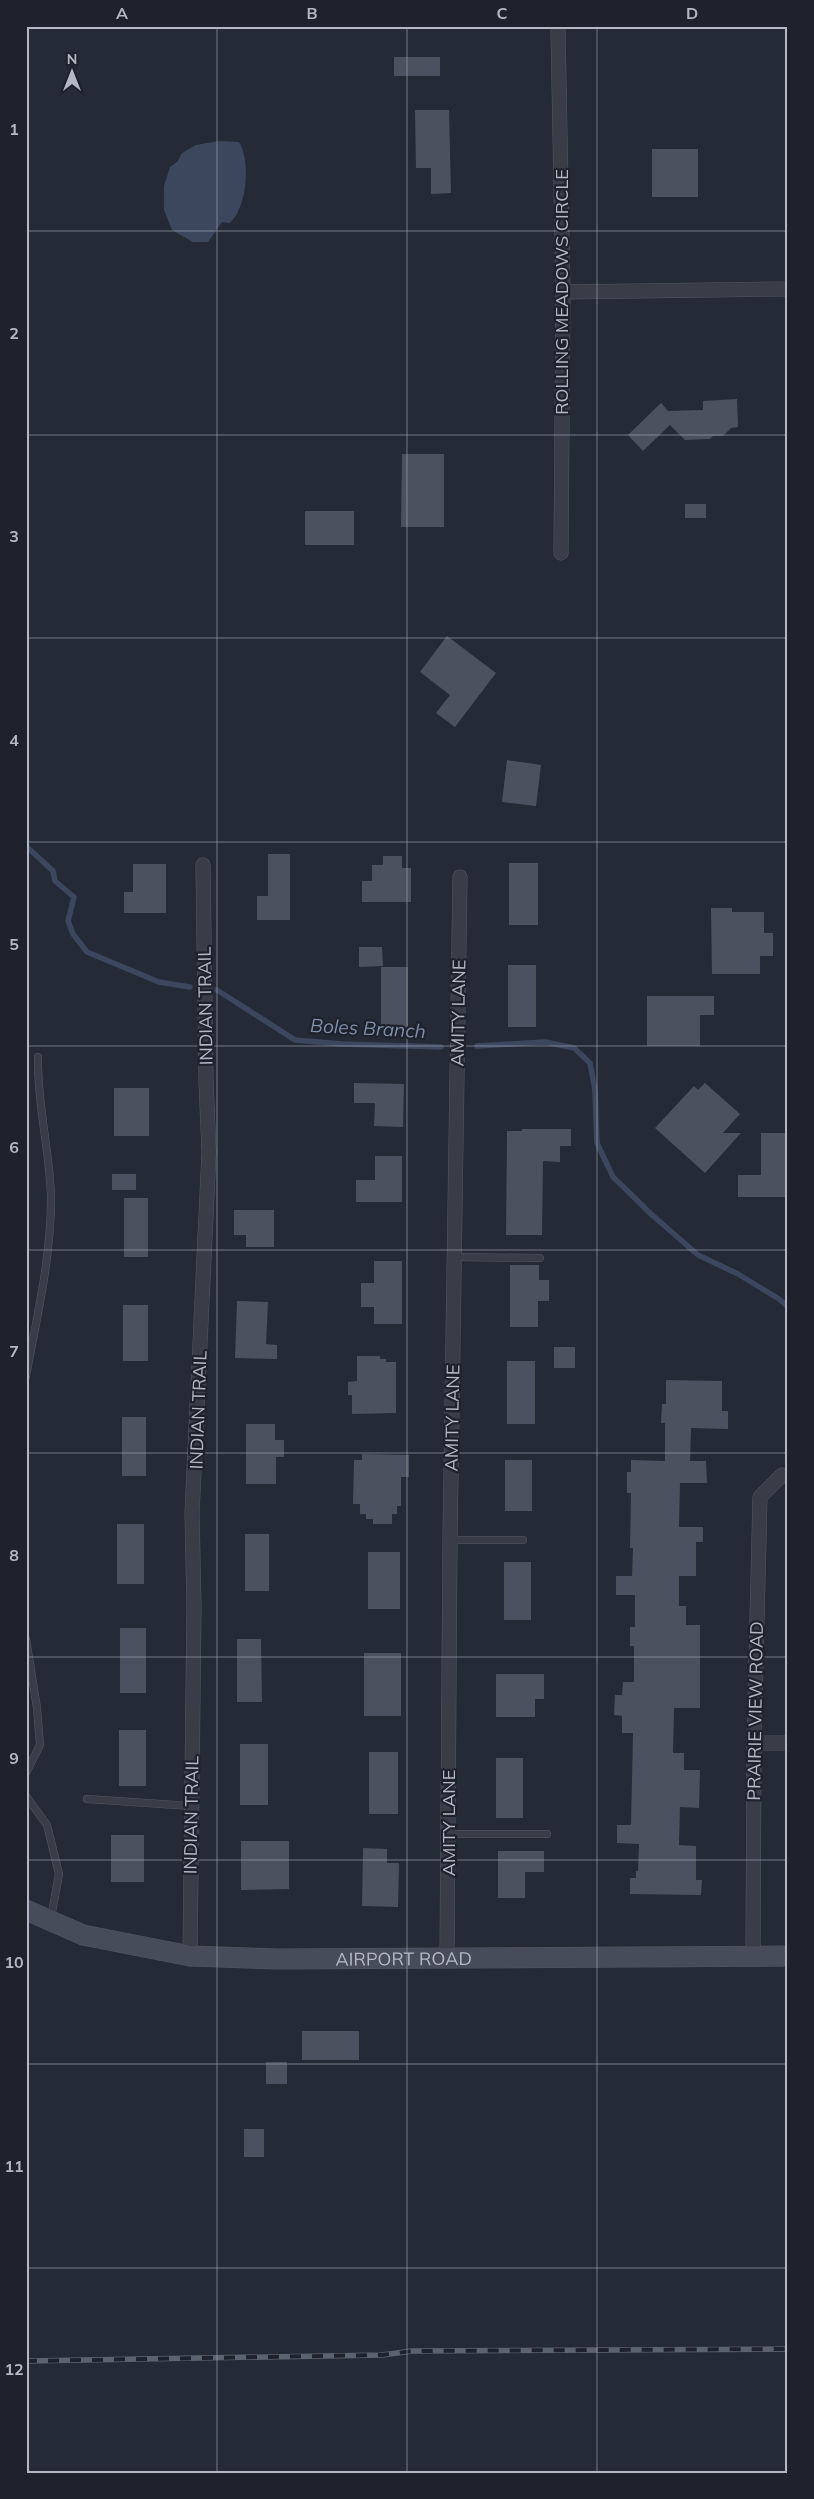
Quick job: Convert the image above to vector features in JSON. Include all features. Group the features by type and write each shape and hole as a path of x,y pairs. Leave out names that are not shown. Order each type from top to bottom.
{"street":[{"name":"ROLLING MEADOWS CIRCLE","path":"558,30 563,292 561,553"},
{"path":"563,292 788,289"},
{"name":"INDIAN TRAIL","path":"190,1956 194,1607 192,1513 209,1152 206,1081 203,865"},
{"name":"AMITY LANE","path":"447,1959 450,1540 460,877"},
{"name":"PRAIRIE VIEW ROAD","path":"753,1957 754,1743 760,1497 782,1475"},
{"path":"754,1743 788,1743"},
{"name":"AIRPORT ROAD","path":"26,1910 83,1935 190,1956 277,1959 447,1959 788,1956"}],"lane":[{"path":"26,1376 46,1262 51,1197 38,1097 38,1057"},
{"path":"455,1257 540,1258"},
{"path":"450,1540 523,1540"},
{"path":"26,1639 37,1708 40,1745 26,1773"},
{"path":"26,1796 47,1825 59,1874 50,1921"},
{"path":"86,1799 191,1806"},
{"path":"448,1834 547,1834"}],"water":[{"path":"219,141 239,142 243,150 246,172 243,196 236,216 230,223 222,222 208,242 193,242 172,230 164,210 164,186 170,167 177,162 182,153 196,145"}],"building":[{"path":"394,57 440,57 440,76 394,76"},
{"path":"415,110 449,110 451,193 431,194 431,168 416,168"},
{"path":"652,149 698,149 698,197 652,197"},
{"path":"737,399 738,427 731,428 723,436 713,436 710,439 685,440 670,425 643,451 628,435 661,403 668,411 703,410 703,401"},
{"path":"402,454 444,454 444,527 401,527"},
{"path":"685,504 706,504 706,518 685,518"},
{"path":"305,511 354,511 354,545 305,545"},
{"path":"447,636 496,673 455,727 436,713 450,695 420,672"},
{"path":"507,760 541,765 536,806 502,802"},
{"path":"268,854 290,854 290,920 257,920 257,896 268,896"},
{"path":"383,856 402,856 402,868 411,868 411,902 362,902 362,881 372,881 372,865 383,865"},
{"path":"509,863 538,863 538,925 509,925"},
{"path":"133,864 166,864 166,913 124,913 124,892 133,892"},
{"path":"711,908 732,908 732,912 764,912 764,933 773,933 773,956 760,956 760,974 712,974"},
{"path":"359,947 382,947 383,966 359,967"},
{"path":"508,965 536,965 536,1027 508,1027"},
{"path":"381,967 408,967 408,1030 381,1030"},
{"path":"647,996 714,996 714,1015 700,1015 700,1046 647,1046"},
{"path":"354,1083 404,1084 403,1127 374,1126 375,1103 354,1103"},
{"path":"705,1083 740,1114 723,1133 741,1133 705,1173 655,1128 694,1086 698,1090"},
{"path":"114,1088 149,1088 149,1136 114,1136"},
{"path":"522,1129 571,1129 571,1146 560,1146 560,1162 543,1161 542,1235 506,1235 507,1131 522,1131"},
{"path":"761,1133 788,1133 788,1197 738,1197 738,1175 761,1175"},
{"path":"375,1156 402,1156 402,1202 356,1202 356,1180 375,1180"},
{"path":"112,1174 136,1174 136,1190 112,1190"},
{"path":"124,1198 148,1198 148,1257 124,1257"},
{"path":"234,1210 274,1210 274,1247 246,1247 246,1235 234,1235"},
{"path":"374,1261 402,1261 402,1324 374,1324 374,1307 361,1307 361,1283 374,1283"},
{"path":"510,1265 539,1265 539,1280 549,1280 549,1301 538,1301 538,1327 510,1327"},
{"path":"237,1301 268,1302 266,1344 277,1345 277,1359 235,1358"},
{"path":"123,1305 148,1305 148,1361 123,1361"},
{"path":"554,1347 575,1347 575,1368 554,1368"},
{"path":"357,1356 380,1356 380,1359 386,1359 386,1362 396,1362 396,1413 352,1414 352,1395 348,1395 348,1382 357,1381"},
{"path":"507,1361 535,1361 535,1424 507,1424"},
{"path":"666,1380 722,1381 722,1411 728,1411 728,1429 691,1428 690,1461 706,1461 707,1483 680,1483 679,1527 703,1527 703,1542 696,1542 696,1576 679,1576 679,1606 686,1606 686,1625 700,1625 700,1708 674,1708 673,1753 684,1753 684,1770 700,1770 699,1808 680,1807 679,1845 696,1846 696,1880 702,1880 701,1895 630,1894 630,1878 636,1878 636,1871 638,1871 639,1844 617,1843 617,1825 631,1825 633,1733 622,1733 622,1716 614,1715 615,1695 622,1695 623,1682 634,1682 634,1646 630,1646 630,1627 635,1627 635,1595 616,1595 616,1576 632,1576 633,1548 630,1548 631,1493 627,1493 627,1472 631,1472 631,1460 665,1461 665,1423 661,1423 662,1404 666,1404"},
{"path":"122,1417 146,1417 146,1476 122,1476"},
{"path":"246,1424 275,1424 275,1440 284,1440 284,1457 276,1457 276,1484 246,1484"},
{"path":"362,1454 409,1455 409,1477 401,1477 401,1506 397,1506 397,1514 392,1514 392,1524 373,1524 373,1519 366,1519 366,1514 360,1514 360,1504 353,1504 354,1460 362,1460"},
{"path":"505,1460 532,1460 532,1511 505,1511"},
{"path":"117,1524 144,1524 144,1584 117,1584"},
{"path":"245,1534 269,1534 269,1591 245,1591"},
{"path":"368,1552 400,1552 400,1609 368,1609"},
{"path":"504,1562 531,1562 531,1620 504,1620"},
{"path":"120,1628 146,1628 146,1693 120,1693"},
{"path":"237,1639 261,1639 262,1702 237,1702"},
{"path":"364,1653 401,1653 401,1716 364,1716"},
{"path":"496,1674 544,1674 544,1699 535,1699 535,1717 496,1717"},
{"path":"119,1730 146,1730 146,1786 119,1786"},
{"path":"240,1744 268,1744 268,1805 240,1805"},
{"path":"369,1752 398,1752 398,1814 369,1814"},
{"path":"496,1758 523,1758 523,1818 496,1818"},
{"path":"111,1835 144,1835 144,1882 111,1882"},
{"path":"241,1841 289,1841 289,1889 241,1890"},
{"path":"363,1848 387,1849 387,1863 399,1863 398,1907 362,1906"},
{"path":"498,1851 544,1851 544,1872 525,1872 525,1898 498,1898"},
{"path":"302,2031 359,2031 359,2060 302,2060"},
{"path":"266,2062 287,2062 287,2084 266,2084"},
{"path":"244,2129 264,2129 264,2157 244,2157"}],"waterway":[{"name":"Boles Branch","path":"26,846 53,871 55,881 74,897 68,921 73,934 87,952 159,982 190,987"},
{"name":"Boles Branch","path":"217,990 295,1040 342,1044 441,1047"},
{"name":"Boles Branch","path":"477,1046 545,1042 574,1048 590,1063 595,1090 597,1143 613,1177 651,1214 698,1255 738,1274 779,1299 788,1307"}],"railway":[{"path":"26,2361 382,2355 412,2351 788,2349"}]}
